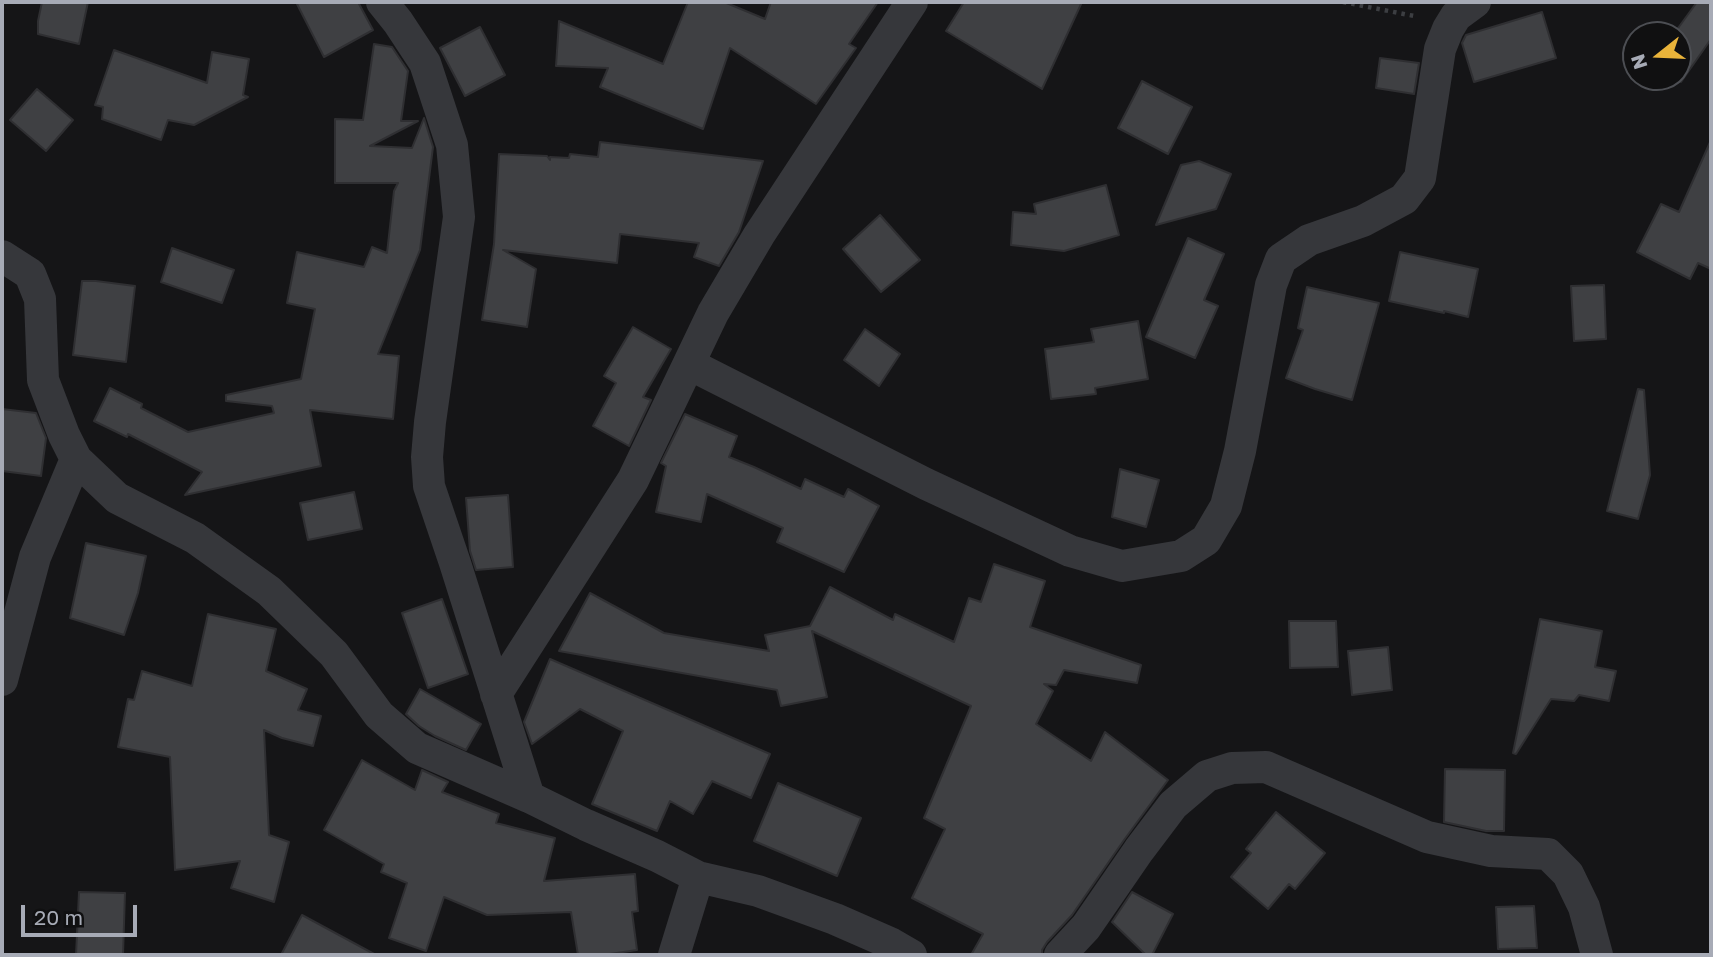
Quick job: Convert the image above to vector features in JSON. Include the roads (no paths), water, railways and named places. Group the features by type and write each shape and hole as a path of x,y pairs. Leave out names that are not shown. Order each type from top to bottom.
{"street":[{"path":"382,2 425,63 452,145 459,217 426,457 429,486 529,797"},
{"path":"496,694 633,480 713,313 759,235 912,2"},
{"path":"689,365 926,484 1070,551 1122,566 1181,556 1206,540 1226,506 1240,451 1271,285 1281,259 1309,240 1363,221 1404,199 1420,178 1440,49 1456,16 1475,2"},
{"path":"2,256 30,274 40,299 43,380 75,459 117,498 195,538 269,591 334,654 379,715 417,748 529,797 698,877 758,891 835,919 911,955"},
{"path":"2,680 35,557 75,459"},
{"path":"1060,955 1086,927 1173,805 1208,776 1232,768 1266,767 1427,836 1491,851 1548,854 1567,874 1584,907 1597,955"},
{"path":"674,955 698,877"}]}
